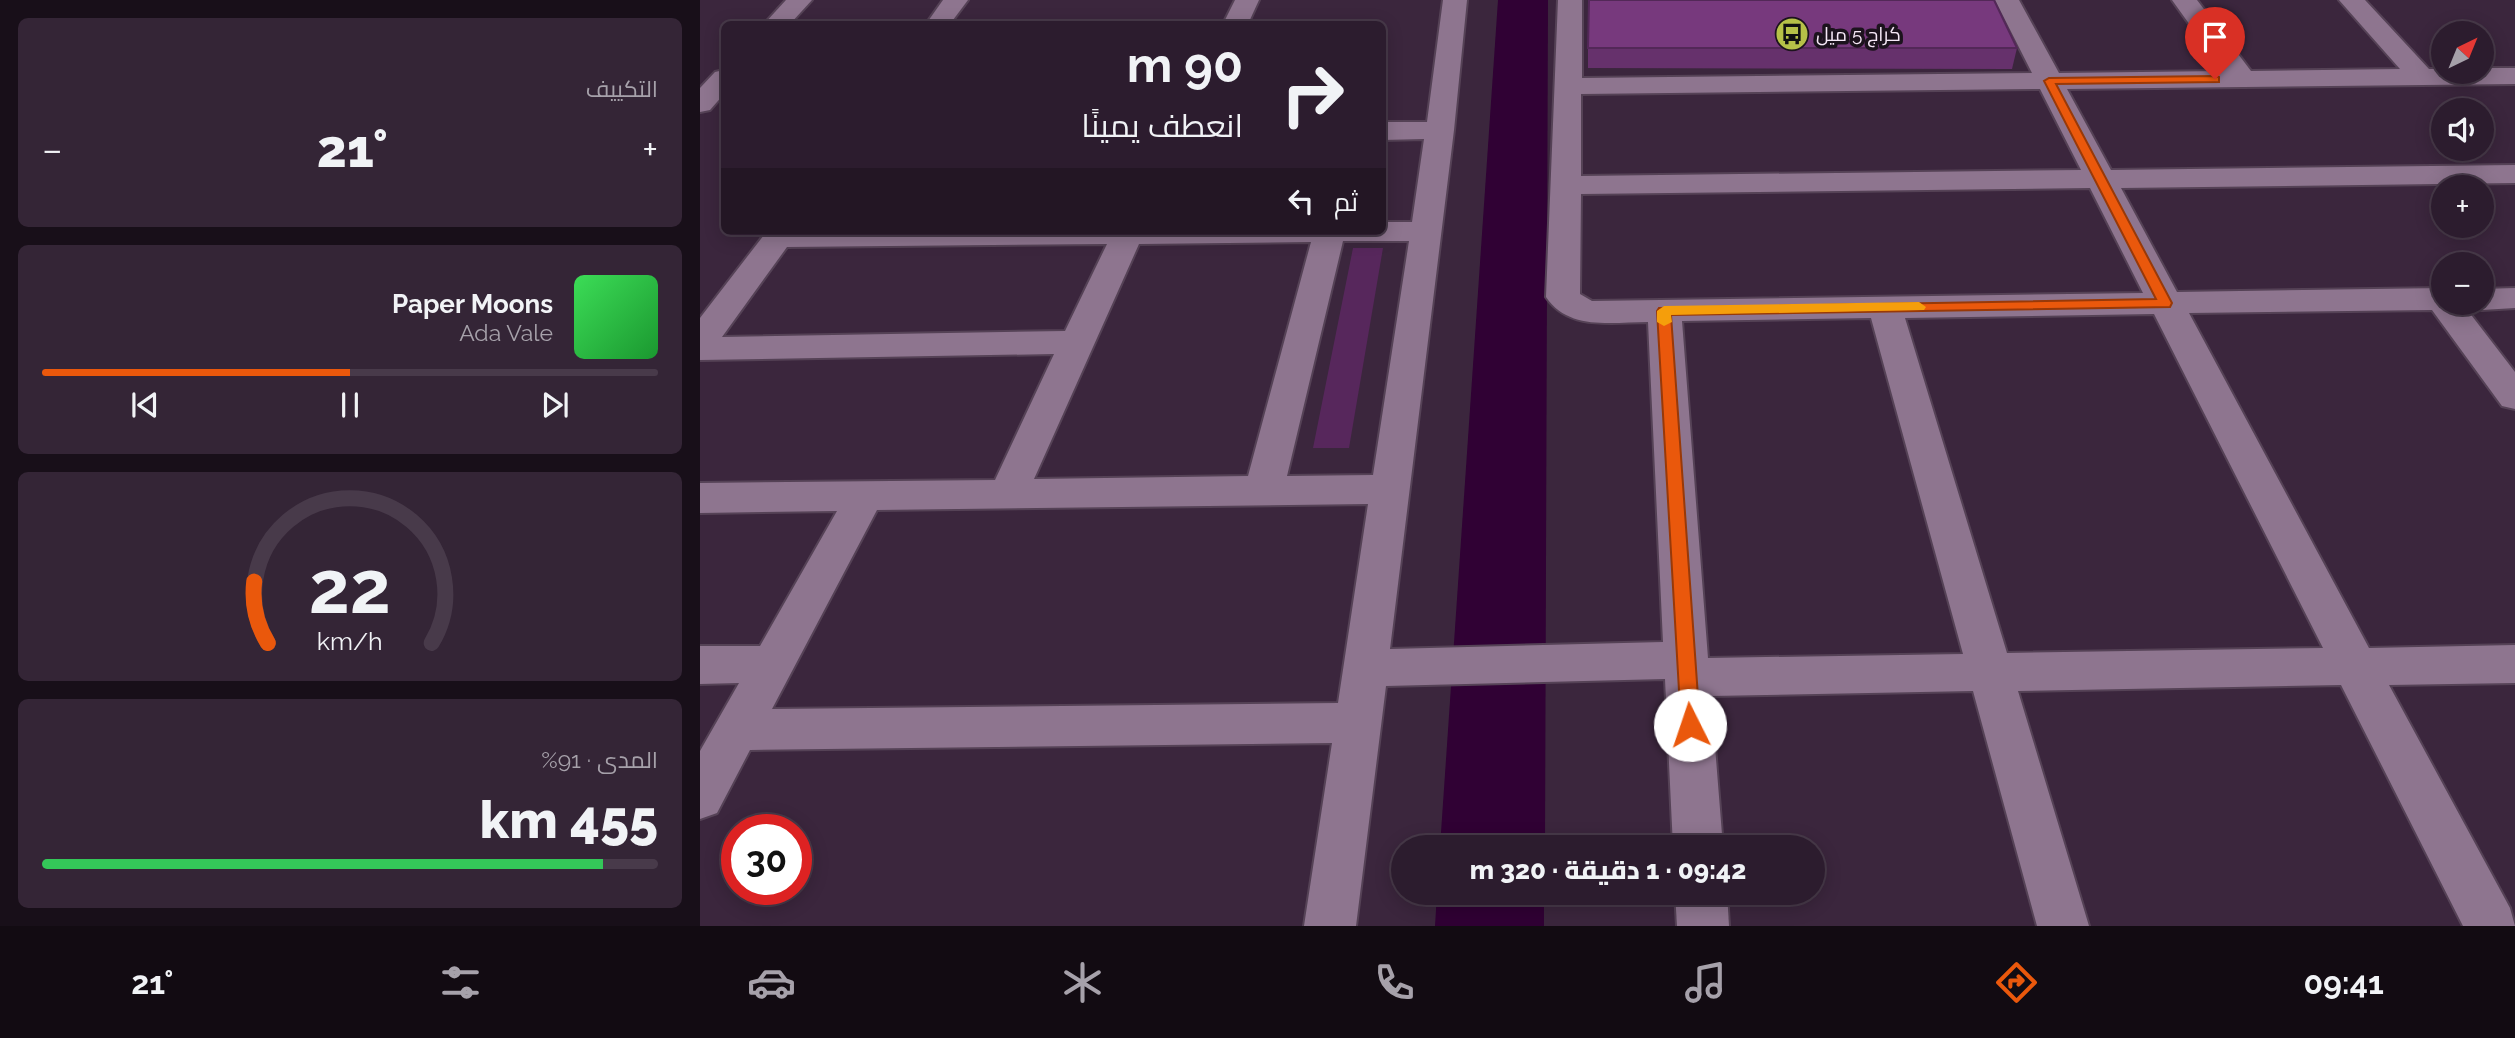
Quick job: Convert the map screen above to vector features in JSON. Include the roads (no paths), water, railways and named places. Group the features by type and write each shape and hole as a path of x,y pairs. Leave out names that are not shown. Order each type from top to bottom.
{"street":[{"path":"779,21 800,0"},
{"path":"940,21 956,0"},
{"path":"1237,21 1247,0"},
{"path":"1330,926 1440,130 1455,0"},
{"path":"1570,0 1563,298 1587,312 2431,299"},
{"path":"2007,0 2491,926"},
{"path":"2184,0 2243,79"},
{"path":"2351,0 2422,77"},
{"path":"1569,86 2515,76"},
{"path":"700,104 721,81"},
{"path":"700,110 721,110"},
{"path":"1386,131 1440,130"},
{"path":"1567,185 2515,174"},
{"path":"1386,231 1426,231"},
{"path":"700,342 712,309 780,235"},
{"path":"1008,493 1127,235"},
{"path":"1264,491 1328,235"},
{"path":"2494,299 2515,298"},
{"path":"1885,307 2063,926"},
{"path":"1664,311 1697,835"},
{"path":"2454,315 2515,397"},
{"path":"700,349 1077,342"},
{"path":"700,498 864,498 1008,493 1391,489"},
{"path":"700,797 864,498"},
{"path":"700,665 773,664"},
{"path":"1366,668 1687,668 1991,673 2515,664"},
{"path":"737,730 1358,723"},
{"path":"1702,905 1703,926"}],"place":[{"name":"كراج 5 ميل","path":"1792,34"}]}
